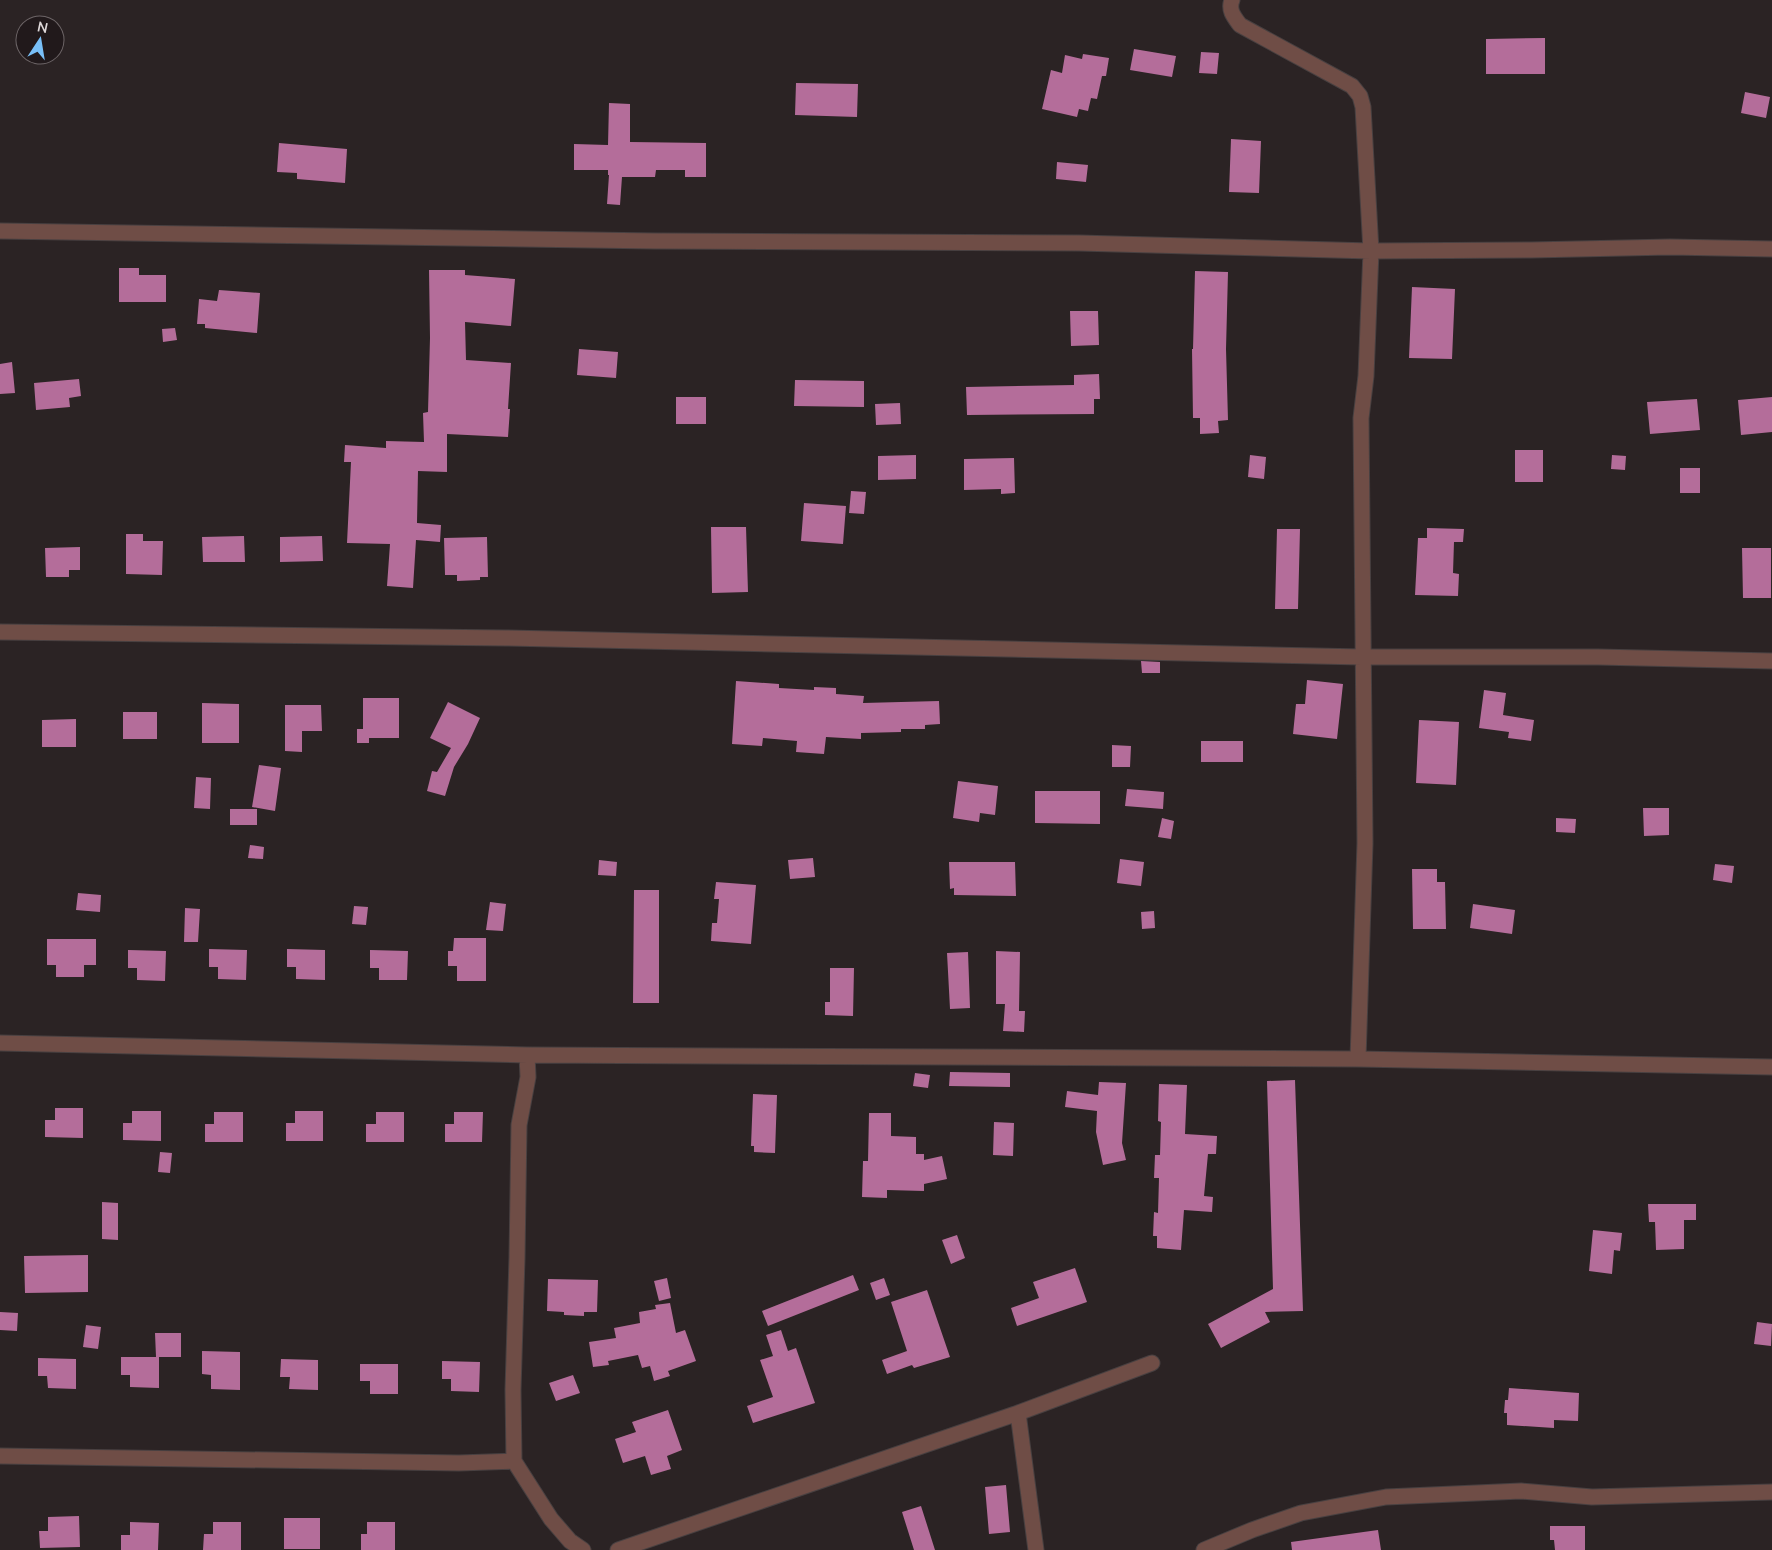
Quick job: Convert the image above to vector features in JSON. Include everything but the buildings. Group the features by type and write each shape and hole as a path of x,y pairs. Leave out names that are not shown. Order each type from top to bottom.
{"street":[{"path":"1232,0 1230,2 1232,14 1240,25 1352,86 1360,96 1363,107 1371,250 1366,376 1361,418 1365,843 1358,1059"},
{"path":"0,231 655,241 1079,243 1371,250 1530,250 1670,247 1772,249"},
{"path":"0,632 506,638 1362,656 1598,657 1772,661"},
{"path":"0,1043 527,1055 1358,1059 1772,1067"},
{"path":"527,1055 528,1077 519,1125 513,1390 514,1462 551,1519 570,1541 583,1550"},
{"path":"618,1550 1018,1413 1152,1364"},
{"path":"1018,1413 1036,1550"},
{"path":"0,1456 458,1463 514,1462"},
{"path":"1204,1550 1300,1513 1386,1496 1521,1491 1592,1497 1772,1492"}]}
